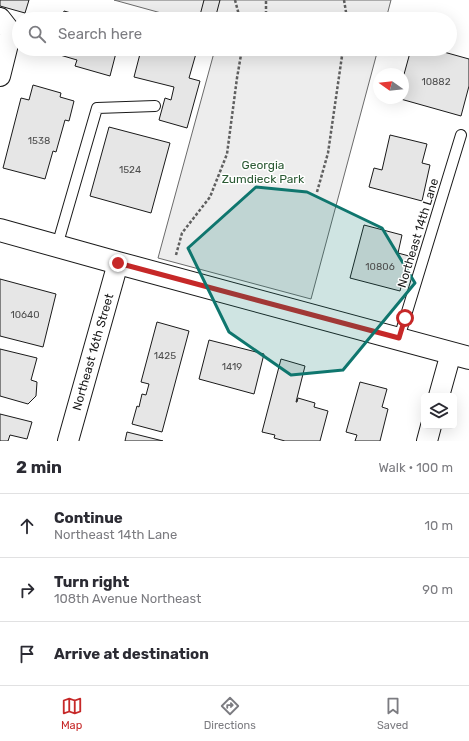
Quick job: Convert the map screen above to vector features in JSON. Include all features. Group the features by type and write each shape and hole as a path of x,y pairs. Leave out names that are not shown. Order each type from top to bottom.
{"main road":[{"path":"0,230 399,338 460,356"}],"street":[{"path":"0,18 11,32 0,76"},
{"name":"Northeast 16th Street","path":"68,441 118,263"},
{"path":"441,393 460,356"},
{"path":"426,441 430,429"}],"lane":[{"path":"57,246 97,108 155,106"},
{"name":"Northeast 14th Lane","path":"399,338 462,135"}],"path":[{"path":"235,0 238,12"},
{"path":"266,0 266,12"},
{"path":"344,0 346,12"},
{"path":"174,262 182,233 210,198 227,154 241,56"},
{"path":"317,192 328,153 342,56"}],"highlighted area":[{"path":"256,187 307,192 382,228 415,283 343,370 291,375 229,332 188,248"}],"shaded area":[{"path":"114,0 391,0 388,12 158,12"},
{"name":"Georgia Zumdieck Park","path":"213,56 376,56 311,299 158,258"}],"building":[{"path":"0,0 29,0 25,12 0,6"},
{"path":"204,0 220,0 217,12 201,12"},
{"path":"63,56 115,56 110,76 75,66 77,60"},
{"path":"139,56 195,56 189,78 200,81 187,128 159,120 165,98 171,100 174,87 134,77"},
{"path":"409,56 457,56 469,59 469,86 461,116 409,101 409,68 406,68"},
{"path":"33,85 61,93 60,97 74,101 69,121 65,120 56,152 53,151 45,179 3,168 21,98 29,100"},
{"path":"109,127 170,143 151,213 90,196"},
{"path":"390,135 427,144 422,163 430,165 422,201 369,187 374,168 382,170"},
{"path":"364,225 402,235 398,253 409,256 400,291 350,278"},
{"path":"0,279 56,294 43,347 0,336"},
{"path":"157,322 189,331 162,432 132,424 137,406 139,407 142,394 146,395 149,384 141,382"},
{"path":"209,340 264,354 254,394 199,379"},
{"path":"0,349 37,358 31,380 37,382 36,396 28,404 0,396"},
{"path":"281,359 305,366 296,402 298,398 315,403 314,407 328,411 320,441 285,441 274,438 275,435 262,432"},
{"path":"360,382 387,389 382,407 388,409 380,441 355,441 357,435 346,432"},
{"path":"0,414 32,422 27,439 10,435 8,441 0,441"},
{"path":"127,432 163,441 125,441"}],"route":[{"path":"118,263 399,338 405,318"}]}
